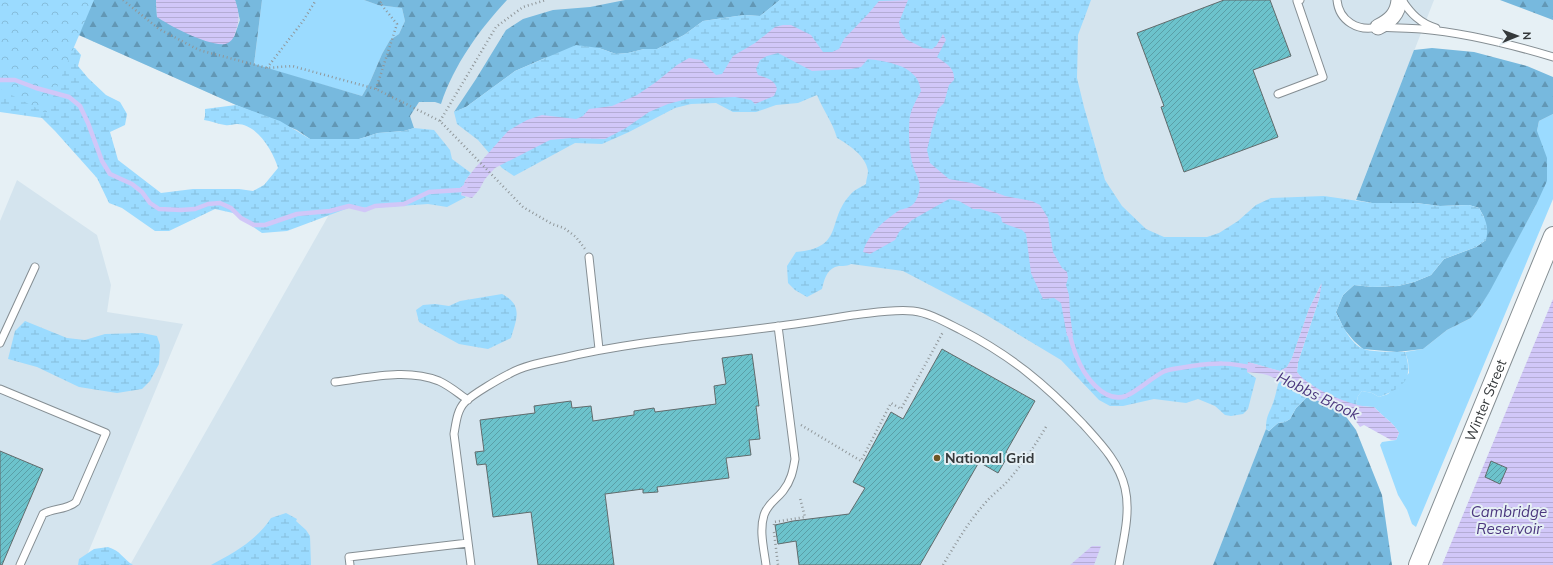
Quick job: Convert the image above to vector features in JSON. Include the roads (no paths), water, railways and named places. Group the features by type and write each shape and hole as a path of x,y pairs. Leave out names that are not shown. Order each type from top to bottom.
{"street":[{"path":"1378,27 1393,17 1398,7 1399,0"},
{"name":"Winter Street","path":"1418,565 1553,236"}],"lane":[{"path":"1278,94 1323,77 1297,1 1300,0"},
{"path":"1336,0 1338,9 1348,22 1358,27 1371,29 1378,27 1421,29 1519,47 1553,57"},
{"path":"1402,0 1415,17 1426,25 1447,33"},
{"path":"589,257 599,349"},
{"path":"0,343 35,267"},
{"path":"471,565 454,434 457,417 464,402 510,373 527,367 599,349 890,310 914,311 937,317 976,337 1036,378 1064,404 1109,455 1120,473 1125,488 1127,508 1125,532 1119,565"},
{"path":"766,565 762,531 764,516 770,504 783,491 792,476 795,459 778,326"},
{"path":"335,382 401,374 417,375 440,382 468,400"},
{"path":"0,389 106,433 76,502 70,507 43,514 20,565"},
{"path":"350,565 348,557 468,543"}],"water":[{"path":"156,0 235,0 238,11 238,19 234,36 228,43 222,44 213,43 192,36 157,17"},
{"path":"908,0 899,22 901,32 906,39 923,48 932,49 936,46 943,34 946,40 937,57 949,66 954,76 954,80 949,85 944,103 938,109 932,129 927,150 930,163 949,179 972,183 1005,196 1032,201 1040,205 1048,218 1053,252 1062,268 1067,272 1068,278 1066,285 1069,295 1073,336 1067,336 1061,303 1054,298 1043,299 1031,273 1026,234 1022,230 1002,222 1001,217 997,214 980,209 973,209 959,201 949,199 912,220 899,232 895,240 870,254 863,252 869,239 882,224 898,211 910,207 915,202 920,188 910,148 909,121 913,106 921,91 918,80 913,74 908,70 888,62 868,59 861,67 812,71 778,53 767,56 760,60 756,69 758,75 770,80 776,86 777,89 774,96 755,104 751,100 735,97 687,99 668,104 649,112 626,128 605,139 571,138 550,140 495,168 485,179 479,190 472,198 461,195 465,181 475,168 508,131 527,120 542,115 576,119 583,116 589,109 612,106 637,95 677,65 689,58 701,60 716,75 722,74 733,56 755,43 775,27 783,25 791,25 811,35 823,52 832,52 839,49 844,39 879,1"},
{"path":"1322,283 1319,299 1298,362 1297,372 1311,384 1332,396 1355,404 1374,407 1392,423 1399,433 1396,440 1391,440 1364,425 1360,427 1343,411 1302,395 1269,376 1260,373 1247,372 1248,362 1280,371 1287,367 1292,358 1309,309"},
{"name":"Cambridge Reservoir","path":"1553,299 1553,565 1442,565"},
{"path":"1092,546 1101,546 1094,565 1070,565"}],"waterway":[{"name":"Hobbs Brook","path":"0,80 15,80 36,88 69,97 80,106 102,161 110,174 132,184 142,192 150,203 159,209 195,209 208,204 220,203 231,208 241,218 254,225 265,225 297,214 330,211 349,206 365,210 375,206 404,204 429,192 461,190 467,185"},
{"name":"Hobbs Brook","path":"1069,332 1079,363 1095,386 1109,396 1118,397 1131,394 1160,374 1172,369 1216,364 1237,365 1253,368"}],"place":[{"name":"National Grid","path":"937,458"}]}
